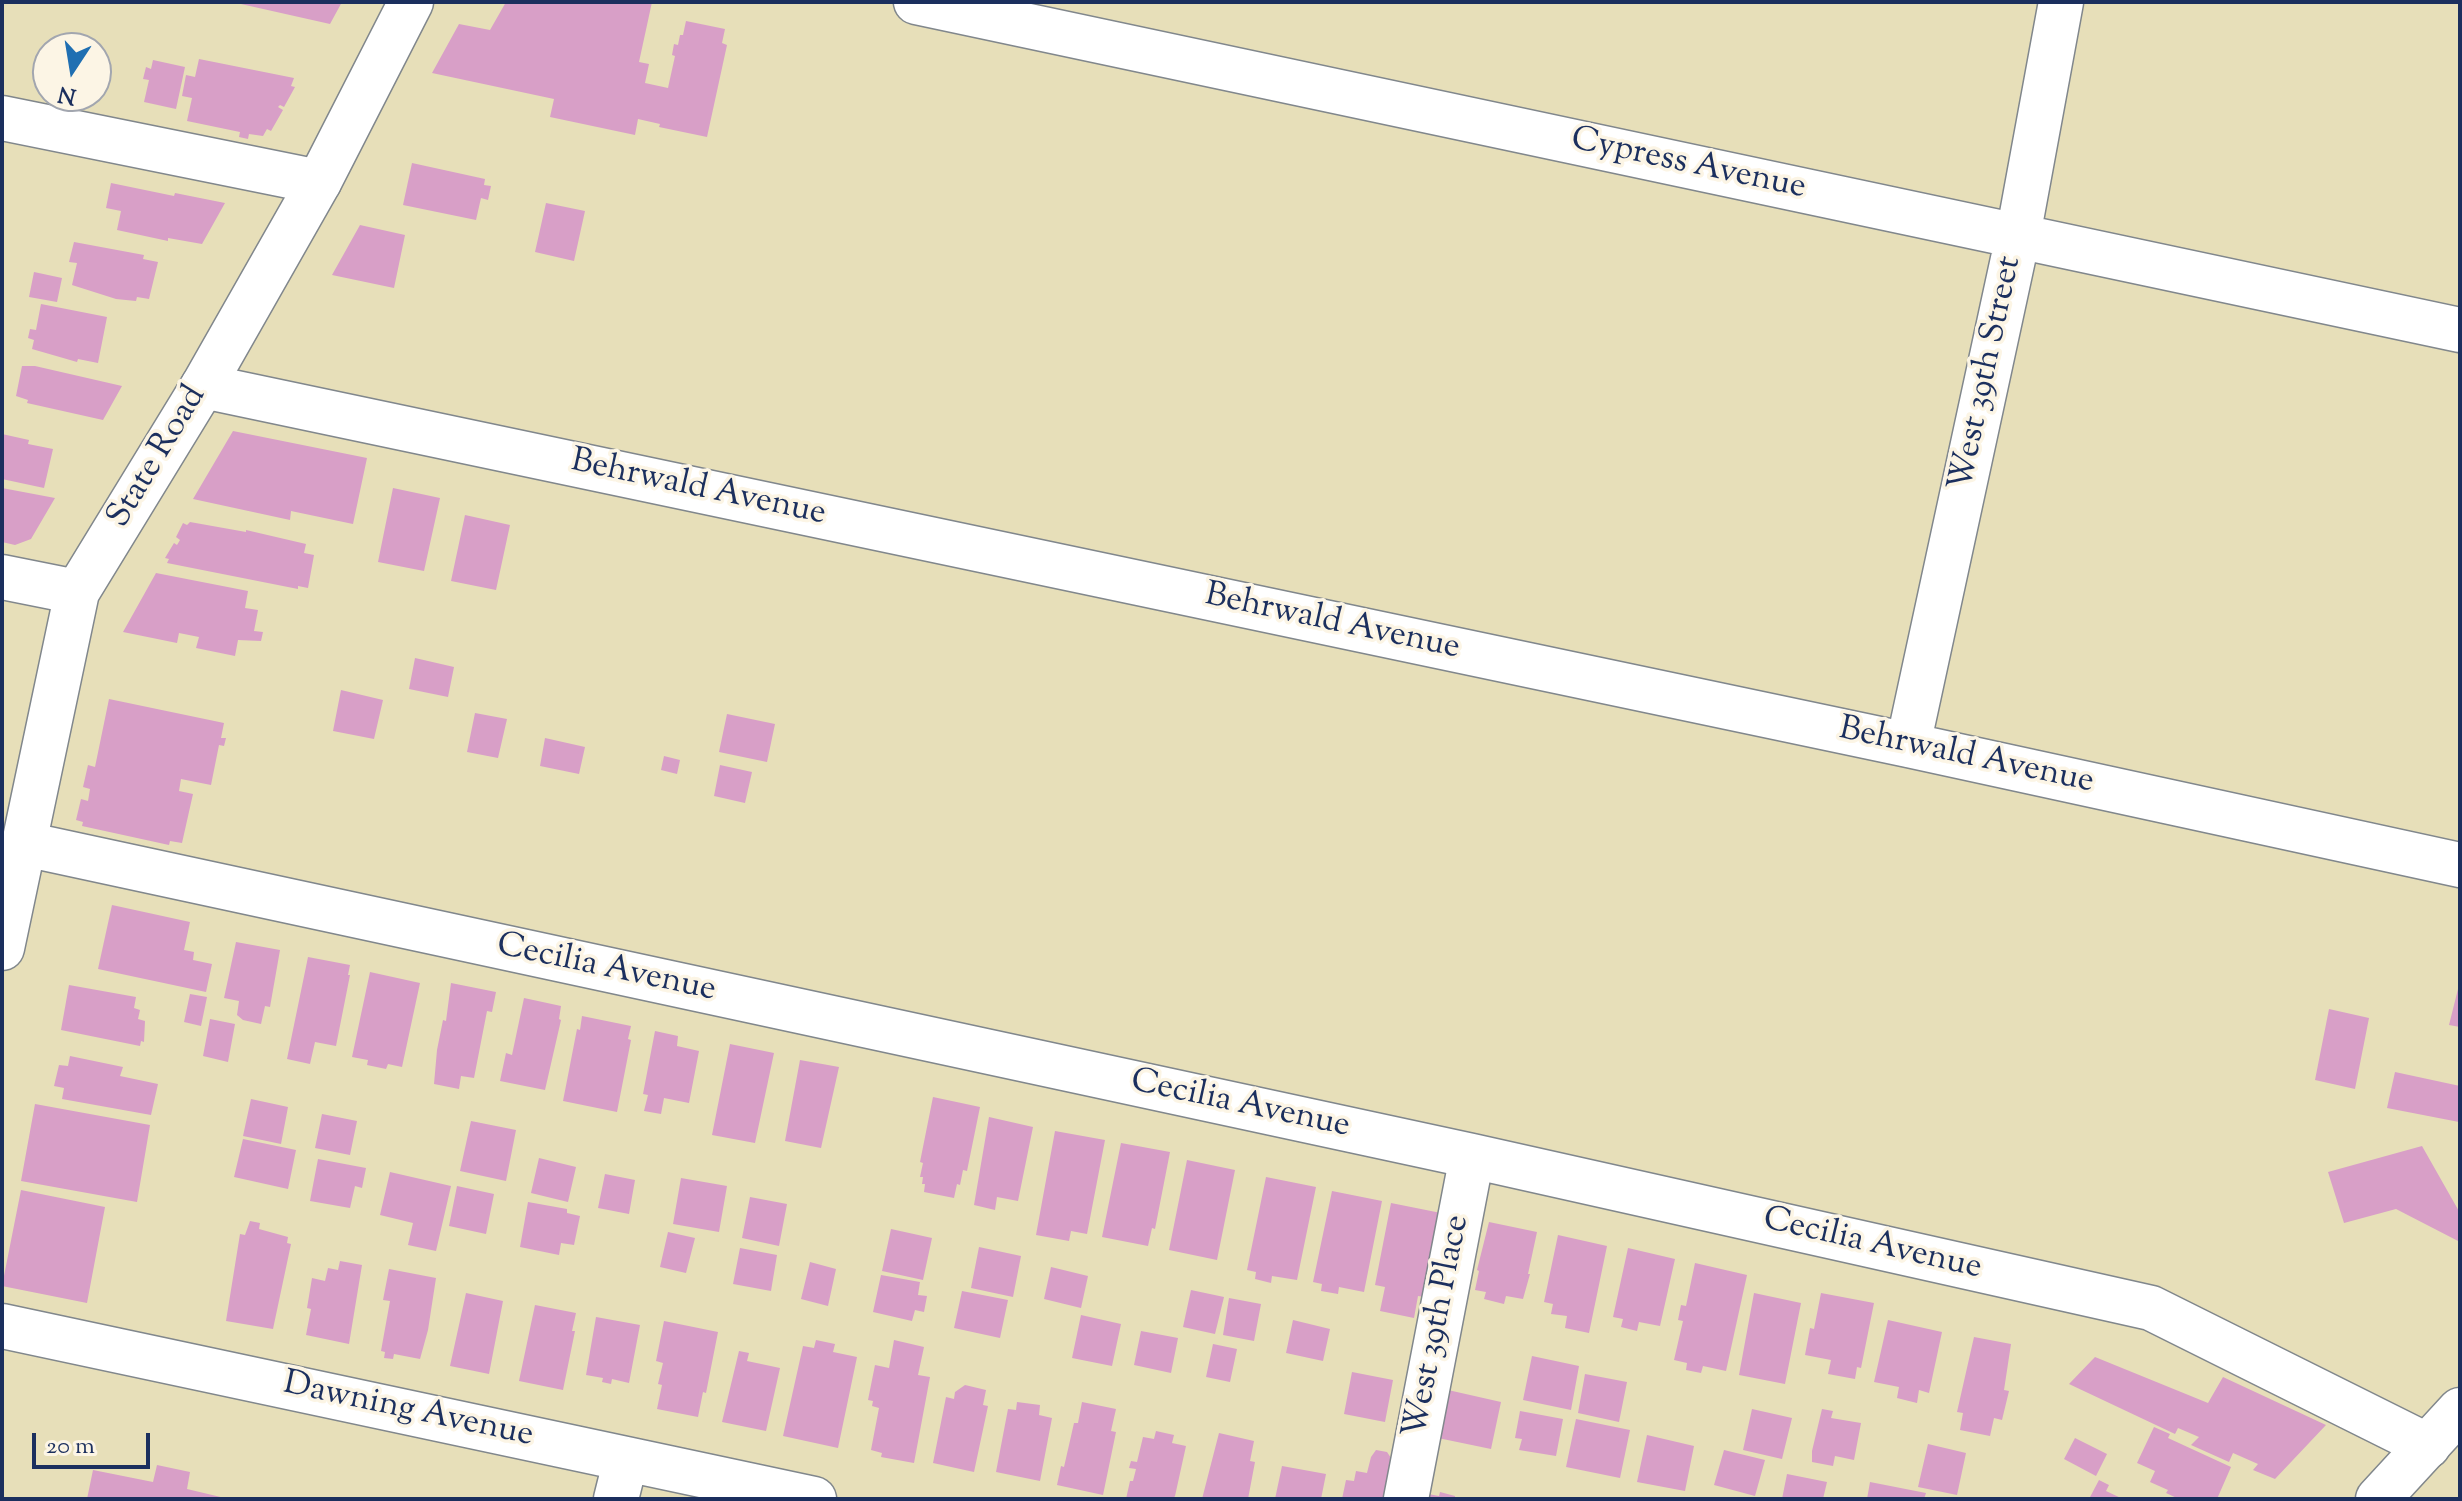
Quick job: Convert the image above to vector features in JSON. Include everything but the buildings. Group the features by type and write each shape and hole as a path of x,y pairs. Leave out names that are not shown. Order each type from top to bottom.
{"street":[{"name":"State Road","path":"2,948 77,592 203,386 319,182 411,2"},
{"name":"Cypress Avenue","path":"916,2 2460,330"},
{"name":"West 39th Street","path":"1908,745 2018,236 2061,2"},
{"path":"2,118 319,182"},
{"name":"Behrwald Avenue","path":"203,386 1908,745 2460,865"},
{"path":"2,577 77,592"},
{"name":"Cecilia Avenue","path":"25,844 1472,1156 2151,1308 2451,1422"},
{"name":"West 39th Place","path":"1406,1499 1472,1156"},
{"name":"Dawning Avenue","path":"2,1326 621,1479 814,1499"},
{"path":"2378,1499 2451,1422"}]}
